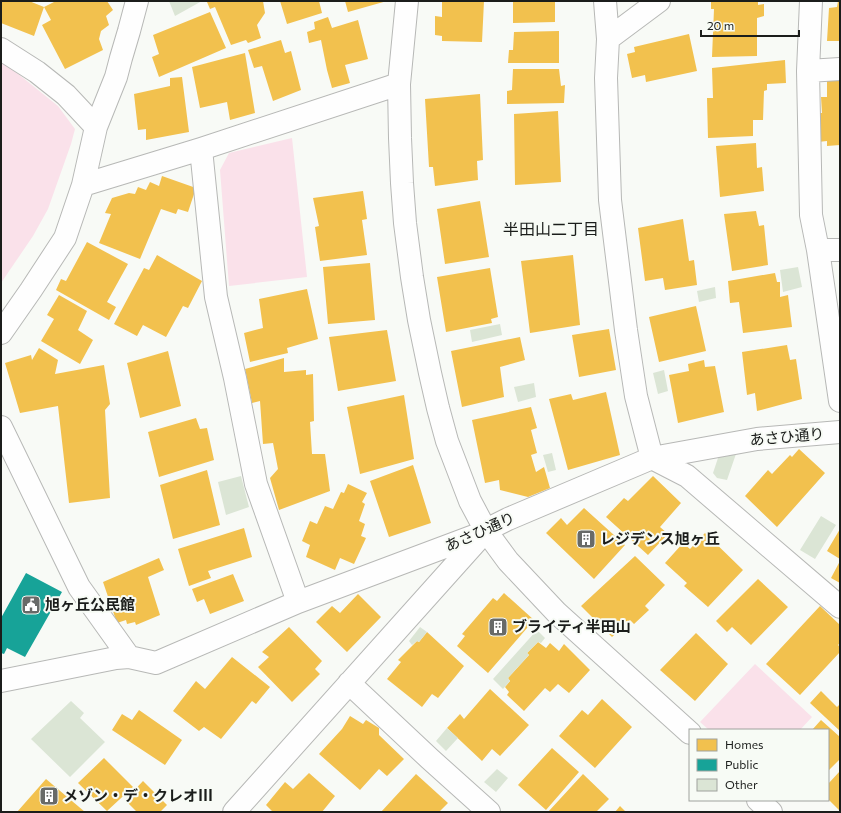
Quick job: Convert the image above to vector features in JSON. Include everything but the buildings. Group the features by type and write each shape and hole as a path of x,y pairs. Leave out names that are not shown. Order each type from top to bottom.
{"street":[{"path":"1,333 32,290 65,238 84,185 96,127 116,77 137,1"},
{"path":"407,1 399,84 402,191 411,269 419,320 433,387 447,441 470,501 486,531 508,561 557,613 689,732"},
{"path":"604,1 608,39 606,78 610,200 626,330 636,396 652,458 687,476 840,607"},
{"path":"608,39 659,1"},
{"path":"811,1 808,71 811,215 818,250 840,401"},
{"path":"1,49 38,72 66,95 96,127"},
{"path":"808,71 840,69"},
{"path":"84,185 399,84"},
{"path":"201,148 216,297 235,378 256,484 298,602"},
{"path":"818,250 840,250"},
{"path":"1,427 79,587 129,657"},
{"name":"あさひ通り","path":"1,681 116,658 129,657 156,663 298,602 474,536 508,519 652,458 756,439 840,432"},
{"path":"234,812 486,531"},
{"path":"349,683 489,812"},
{"path":"759,801 771,812"}],"shaded area":[{"path":"1,62 58,106 75,129 48,209 33,236 1,283"},
{"path":"292,138 307,277 229,286 220,170 229,153"},
{"path":"755,664 812,717 801,729 708,729 700,722"}],"place":[{"name":"レジデンス旭ヶ丘","path":"586,539"},
{"name":"旭ヶ丘公民館","path":"31,605"},
{"name":"ブライティ半田山","path":"498,627"},
{"name":"メゾン・デ・クレオⅢ","path":"49,796"}],"district":[{"name":"半田山二丁目","path":"551,229"}]}
